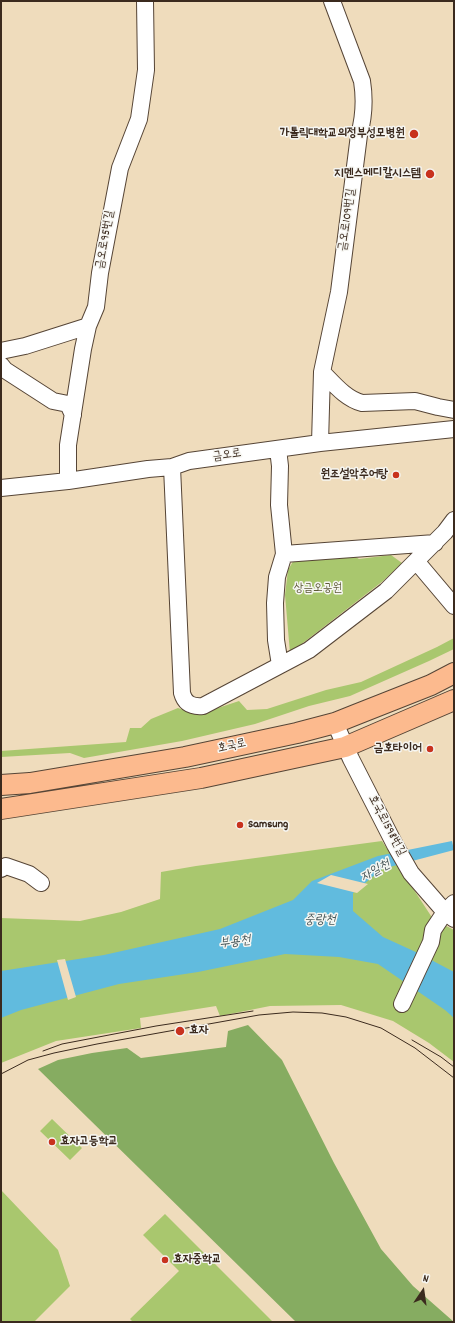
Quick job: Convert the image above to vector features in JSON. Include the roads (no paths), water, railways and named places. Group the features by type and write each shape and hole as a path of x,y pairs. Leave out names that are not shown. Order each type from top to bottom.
{"main road":[{"name":"호국로","path":"1,785 30,783 185,758 297,733 335,723 431,685 454,673"},
{"path":"401,723 394,715 398,708 425,695 431,685"},
{"name":"호국로","path":"1,810 201,778 345,747 454,700"}],"street":[{"name":"금오로95번길","path":"68,481 68,445 83,349 88,326 96,307 100,273 120,168 139,119 146,70 145,1"},
{"name":"금오로109번길","path":"320,443 322,372 339,292 359,135 364,116 364,92 362,81 332,1"},
{"path":"1,351 25,346 88,326"},
{"path":"1,365 5,370 54,401 68,404 73,415"},
{"path":"322,372 339,390 362,404 415,401 438,408 454,410"},
{"name":"금오로","path":"1,488 68,481 148,469 172,467 189,461 320,443 454,429"},
{"path":"278,449 280,466 279,505 284,554 277,577 275,604 276,640 280,665"},
{"path":"172,467 182,693 183,698 192,706 203,706 308,650 386,591 435,543 454,520"},
{"path":"284,554 435,543"},
{"path":"416,561 454,606"},
{"name":"호국로1598번길","path":"335,723 345,747 395,846 411,873 451,911"},
{"path":"1,869 6,866 29,874 41,883"},
{"path":"402,1004 431,942 433,930 451,911"}],"water":[{"name":"중랑천","path":"452,841 454,850 382,869 353,893 353,911 383,937 454,972 454,1018 445,1010 378,964 339,957 285,954 198,972 119,984 21,1010 1,1018 1,971 104,955 220,929 293,900 312,881 378,856"}],"tram line":[{"path":"43,1051 62,1044 156,1026 253,1011"},
{"path":"1,1074 28,1060 54,1053 259,1015 293,1012 322,1013 346,1017 381,1028 415,1048 454,1078"},
{"path":"412,1040 441,1057 454,1067"}],"place":[{"name":"가톨릭대학교의정부성모병원","path":"414,134"},
{"name":"지멘스메디칼시스템","path":"430,174"},
{"name":"원조설악추어탕","path":"396,475"},
{"name":"금호타이어","path":"430,749"},
{"name":"Samsung","path":"240,825"},
{"name":"효자","path":"180,1031"},
{"name":"효자고등학교","path":"52,1142"},
{"name":"효자중학교","path":"165,1260"}],"park label":[{"name":"상금오공원","path":"318,589"}],"water label":[{"name":"자일천","path":"376,872"},
{"name":"부용천","path":"235,943"}]}
